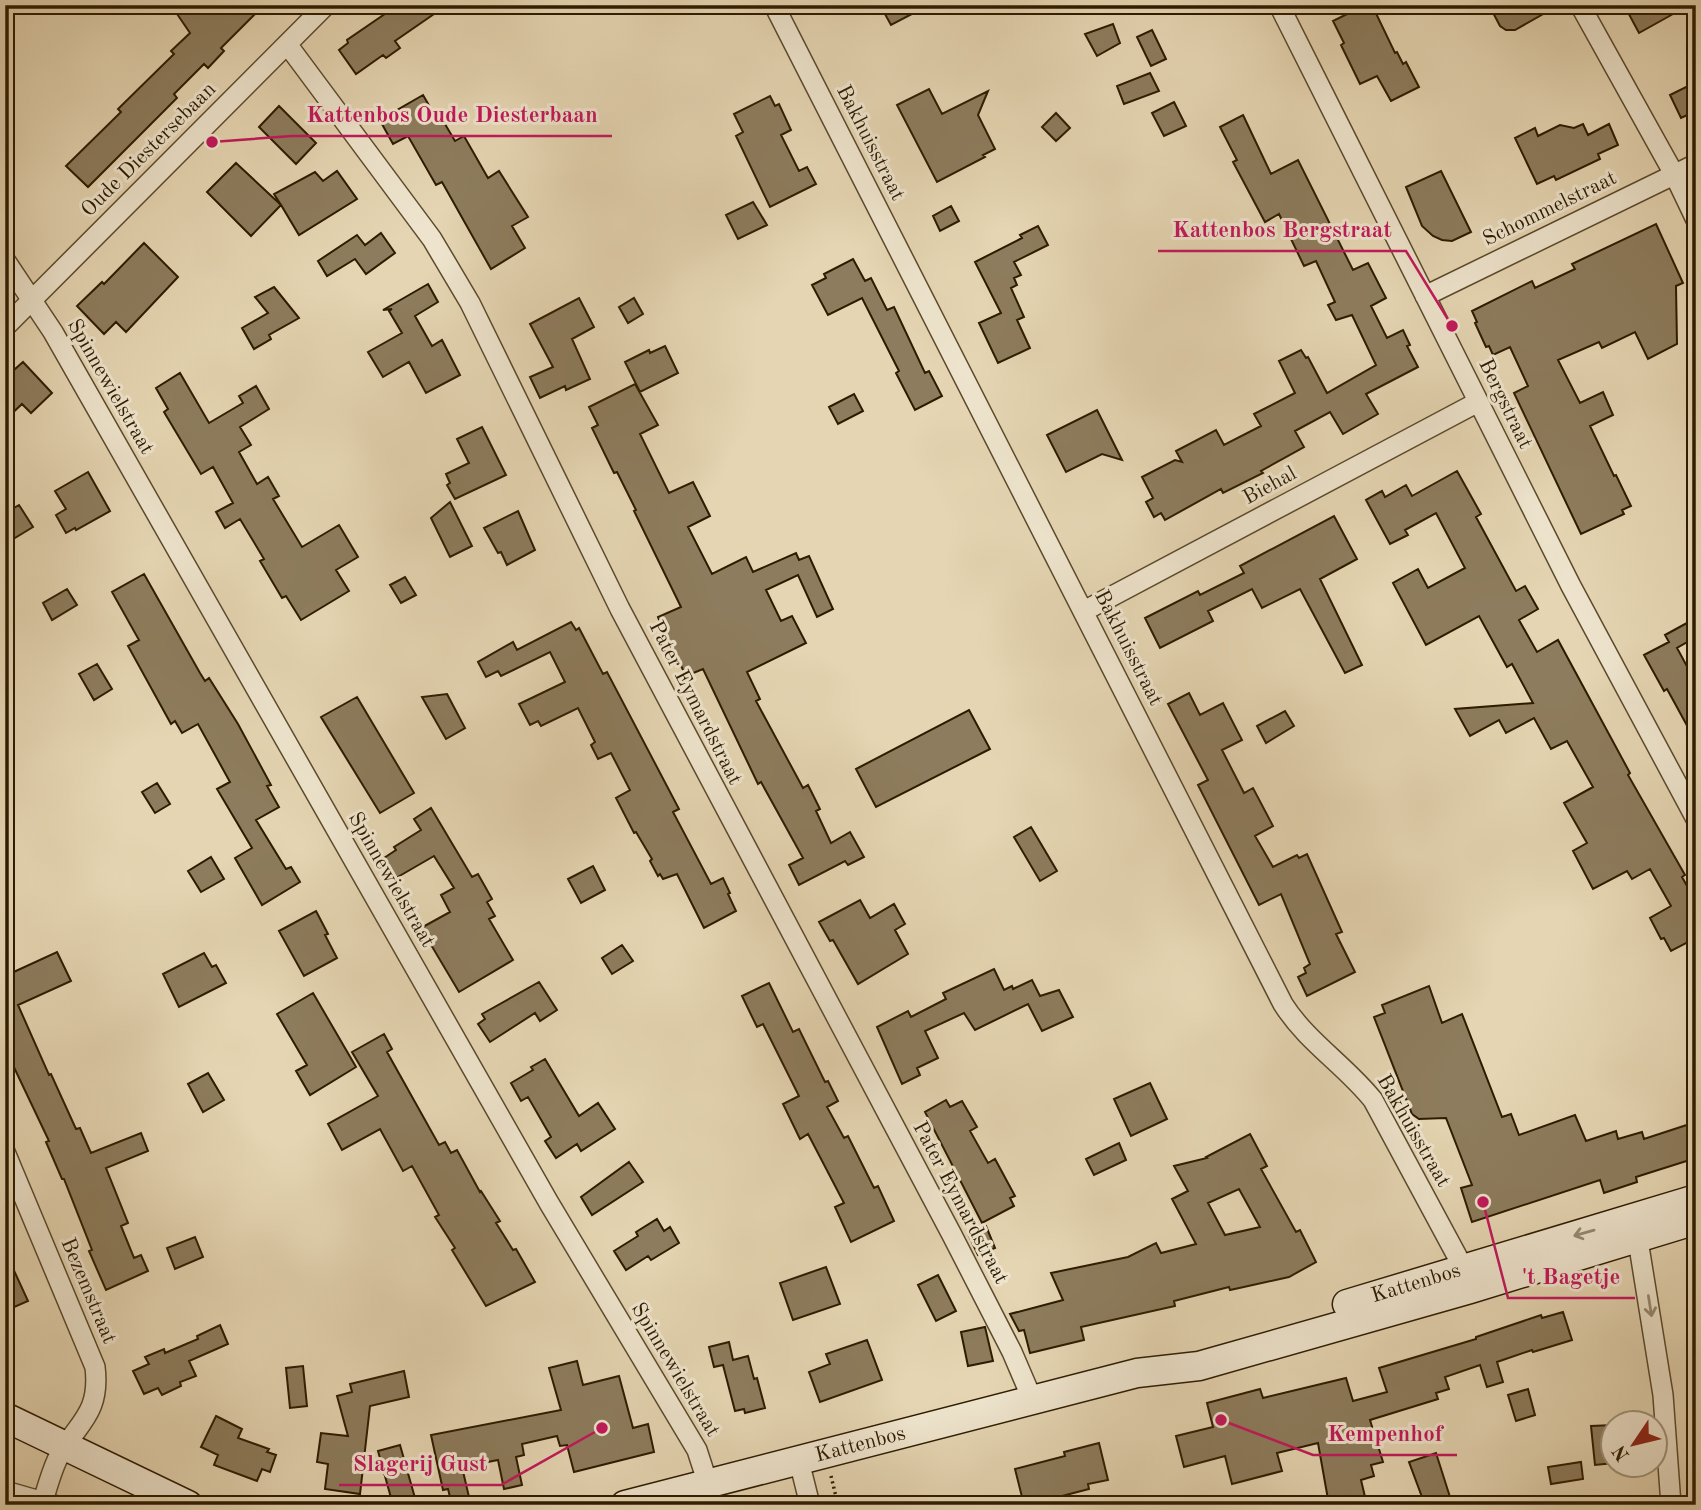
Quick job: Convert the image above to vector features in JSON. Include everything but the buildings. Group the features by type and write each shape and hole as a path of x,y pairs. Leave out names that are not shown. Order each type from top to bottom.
{"main road":[{"name":"Kattenbos","path":"1637,1229 1696,1199"},
{"name":"Kattenbos","path":"625,1505 1137,1373 1199,1366 1637,1229 1696,1220"},
{"path":"5,1417 188,1505"}],"street":[{"name":"Oude Diestersebaan","path":"5,327 326,5"},
{"name":"Bakhuisstraat","path":"774,5 1283,1004 1296,1024 1359,1082 1373,1100 1467,1280"},
{"name":"Bergstraat","path":"1279,5 1571,586 1696,819"},
{"path":"1580,5 1674,174 1696,220"},
{"name":"Pater Eymardstraat","path":"287,44 432,239 470,303 620,609 958,1247 1012,1352 1033,1401"},
{"name":"Schommelstraat","path":"1425,296 1696,164"},
{"name":"Spinnewielstraat","path":"5,260 60,344 549,1203 697,1450 708,1484"},
{"name":"Biehal","path":"1084,611 1478,402"},
{"name":"Bezemstraat","path":"5,1152 95,1367 97,1383 93,1401 87,1417 67,1447"},
{"path":"1637,1229 1663,1395 1671,1505"},
{"path":"5,1491 48,1503 58,1459 67,1447"},
{"path":"799,1461 810,1505"}],"place":[{"name":"Kattenbos Oude Diesterbaan","path":"212,142"},
{"name":"Kattenbos Bergstraat","path":"1452,326"},
{"name":"'t Bagetje","path":"1483,1202"},
{"name":"Kempenhof","path":"1221,1420"},
{"name":"Slagerij Gust","path":"602,1428"}]}
